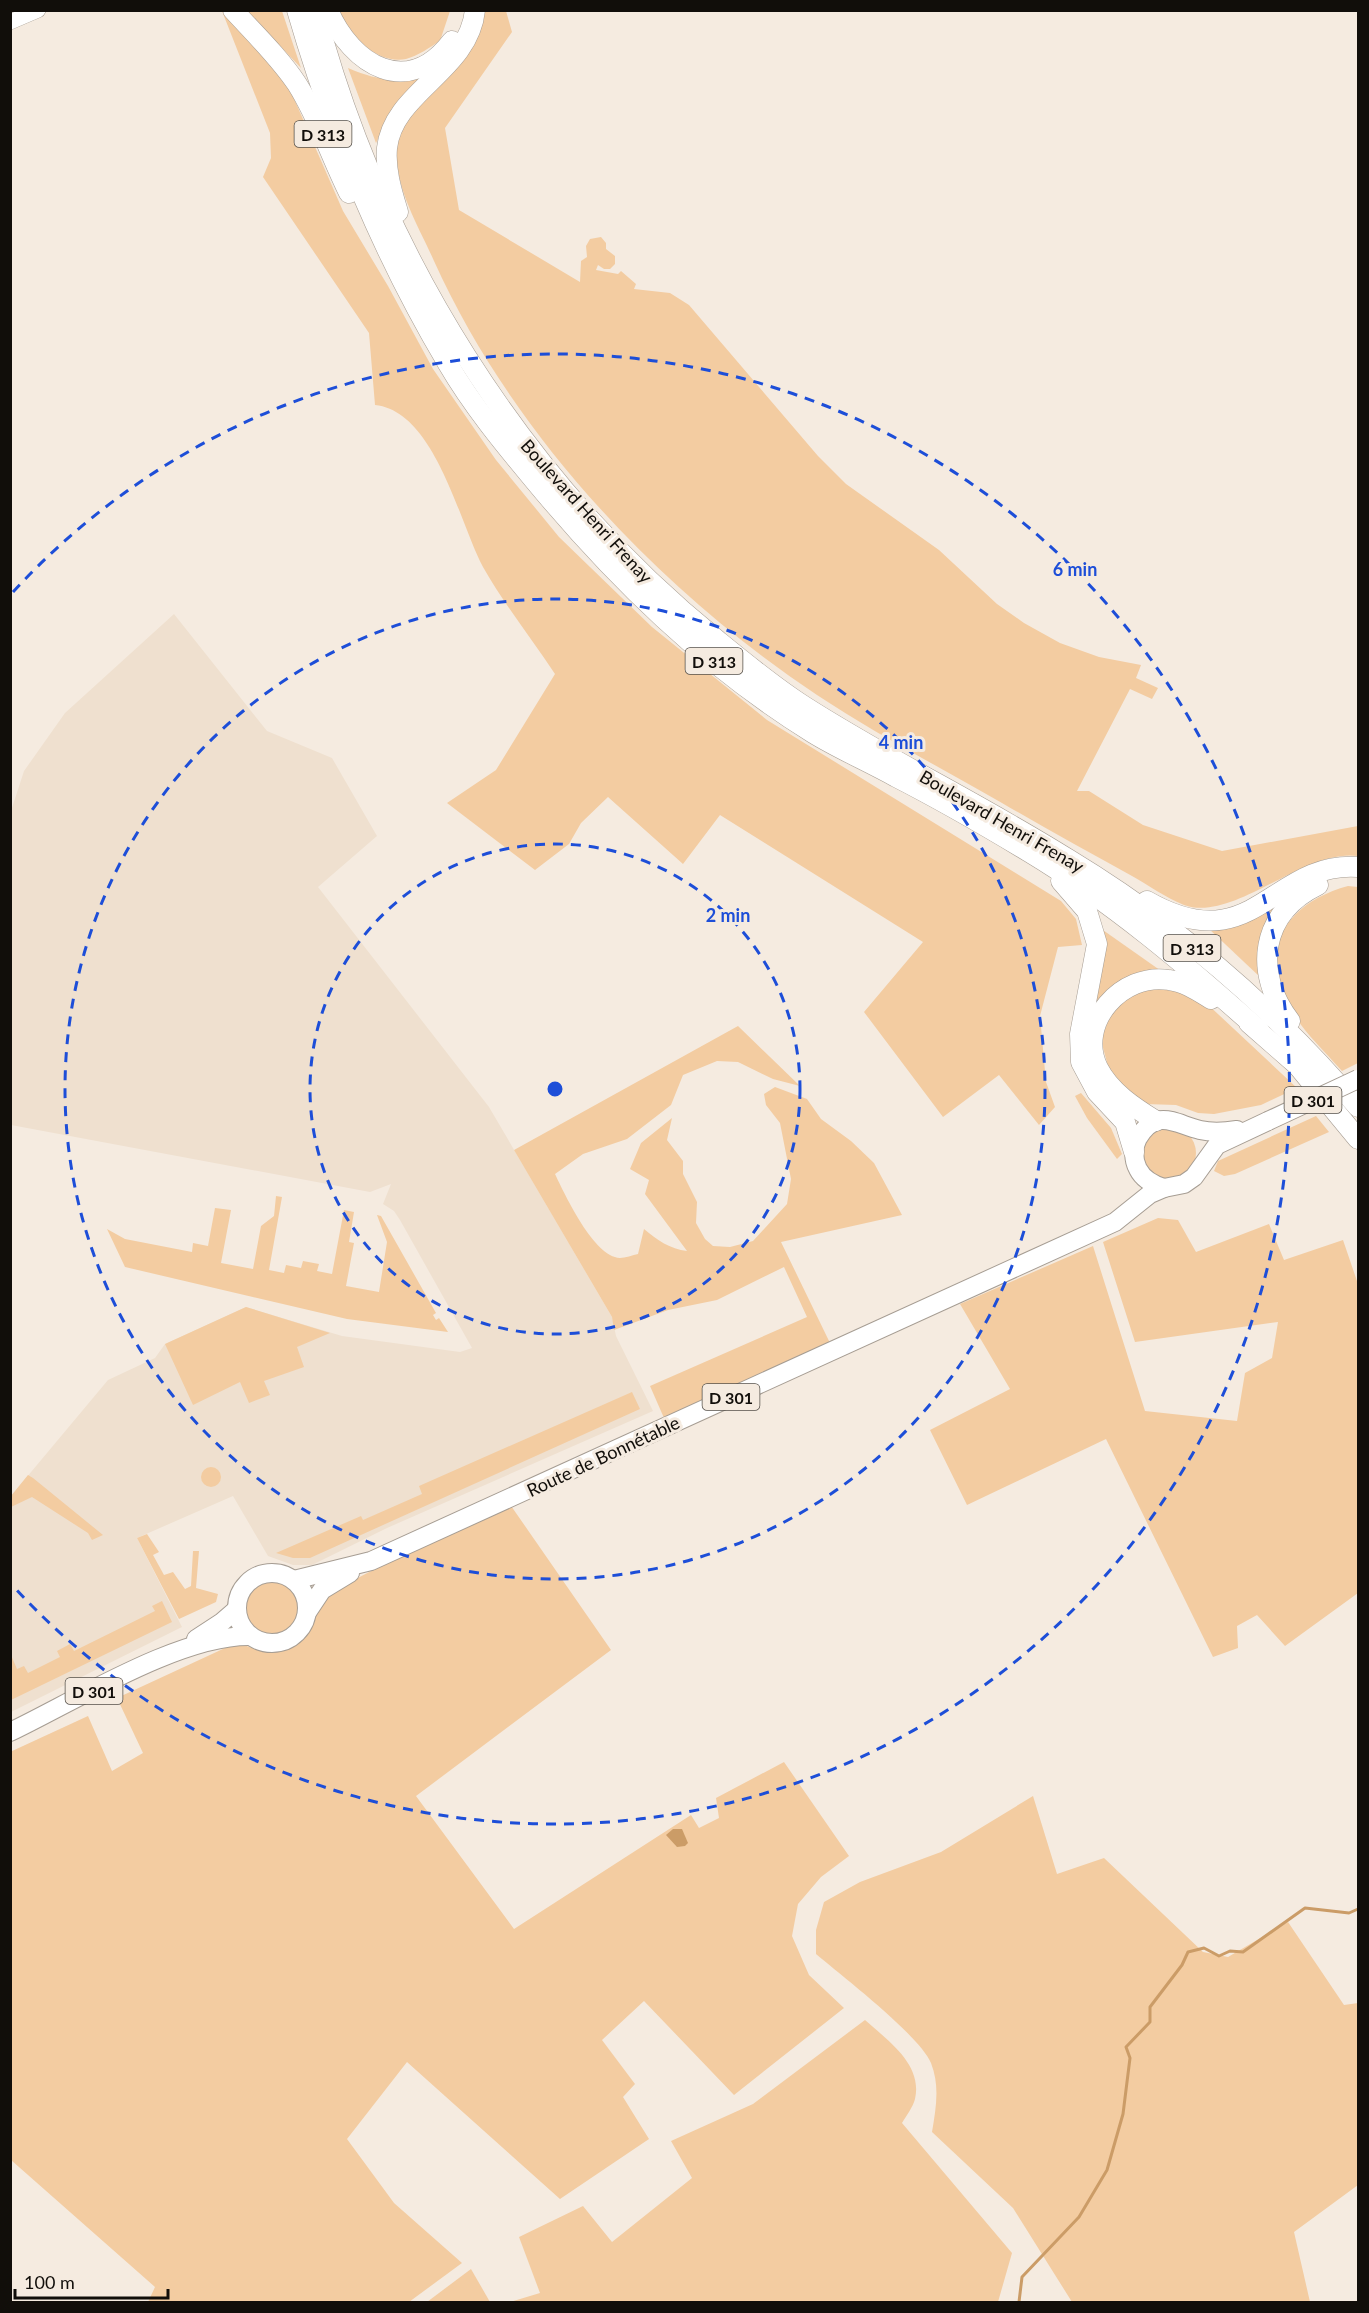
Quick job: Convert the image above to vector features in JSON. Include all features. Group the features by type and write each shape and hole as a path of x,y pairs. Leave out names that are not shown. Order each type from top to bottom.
{"highway":[{"name":"D 313","path":"233,10 277,57 297,84 317,120 364,222 405,268"},
{"name":"Boulevard Henri Frenay","path":"297,10 317,77 362,195 405,268 520,436 552,476 652,584 732,653 801,704 1071,860 1194,949 1262,1007 1331,1076"},
{"name":"Boulevard Henri Frenay","path":"315,10 344,109 376,187 405,268 449,365 494,431 595,550 667,623 749,689 814,734 1030,852 1085,888 1172,952 1258,1030"},
{"path":"328,10 344,39 362,59 382,68 404,70 427,64 445,51 459,29 462,10"},
{"name":"D 313","path":"405,268 388,170 390,136 404,112 458,55 467,40 475,10"},
{"path":"1030,852 1072,891 1087,911 1096,932 1096,956 1080,1034 1081,1062 1097,1092 1125,1122 1136,1161"},
{"path":"1071,860 1174,915 1199,922 1217,921 1254,909 1323,871 1359,867"},
{"path":"1331,1076 1273,995 1268,981 1267,953 1275,926 1282,914 1302,894 1332,880 1359,879"},
{"path":"1156,1121 1113,1089 1098,1069 1092,1039 1095,1024 1102,1010 1115,995 1145,980 1169,980 1202,994 1258,1030"},
{"name":"D 313","path":"1258,1030 1298,1065 1359,1139"},
{"name":"D 313","path":"1331,1076 1359,1107"}],"main road":[{"name":"D 301","path":"1192,1127 1223,1132 1268,1122 1359,1080"},
{"path":"1156,1121 1171,1119 1192,1127 1199,1137 1203,1152 1202,1164"},
{"name":"Route de Bonnétable","path":"1103,1227 1131,1200 1136,1141 1143,1129 1156,1121"},
{"name":"Route de Bonnétable","path":"294,1580 371,1561 1115,1222 1140,1201 1164,1188 1184,1184 1194,1177 1217,1145 1268,1122"},
{"path":"1136,1161 1147,1180 1164,1188"},
{"name":"D 301","path":"308,1611 322,1590 371,1561"},
{"path":"277,1573 294,1580 305,1594 308,1611 300,1630 285,1641 268,1643 250,1636 240,1622 237,1609 242,1590 257,1576 277,1573"},
{"name":"D 301","path":"10,1732 177,1651 222,1622 237,1609"},
{"name":"D 301","path":"177,1651 226,1636 250,1636"}],"street":[{"path":"10,22 38,10"}],"shaded area":[{"path":"222,11 285,78 343,211 388,286 433,369 496,460 559,537 652,627 767,720 1061,901 1076,919 1082,945 1058,947 1040,1016 1046,1082 1055,1107 1039,1125 999,1075 943,1117 864,1012 923,942 720,815 683,864 608,797 581,823 569,844 535,870 447,803 496,770 555,674 483,567 442,471 429,447 414,427 396,412 375,405 369,333 263,177 271,158 270,133"},
{"path":"247,11 282,11 301,68"},
{"path":"337,11 450,11 440,41 415,56 396,60 374,53 364,46 347,29"},
{"path":"480,11 506,11 512,32 445,128 459,210 580,282 581,261 587,257 586,246 590,239 601,237 606,243 606,249 615,256 615,264 610,269 604,269 598,265 596,270 618,274 621,271 636,284 634,289 670,293 689,305 818,456 846,484 939,550 997,604 1024,623 1060,643 1099,657 1141,665 1136,678 1158,688 1152,699 1130,689 1077,791 1089,791 1143,825 1222,851 1358,826 1358,856 1337,857 1315,863 1225,904 1204,908 1184,905 909,750 817,695 758,653 701,607 647,557 548,447 505,387 466,325 403,192 399,178 397,149 408,117 431,79"},
{"path":"348,68 369,76 386,79 425,74 387,121 376,143"},
{"path":"174,614 267,731 332,758 377,836 318,887 489,1107 612,1317 616,1336 653,1411 387,1528 312,1565 293,1565 268,1556 233,1496 137,1538 182,1627 11,1712 11,1496 108,1380 155,1358 165,1344 246,1307 342,1336 460,1352 472,1348 400,1220 394,1211 383,1204 391,1184 370,1192 11,1125 11,811 24,771 65,713"},
{"path":"1348,886 1358,887 1358,1063 1342,1071 1294,1016 1279,986 1275,965 1277,947 1283,930 1294,916 1309,903 1327,893"},
{"path":"1276,900 1281,905 1260,977 1208,928"},
{"path":"1100,928 1164,973 1089,1024"},
{"path":"1170,986 1203,1000 1297,1088 1261,1105 1214,1114 1198,1113 1176,1105 1145,1104 1130,1095 1109,1070 1101,1040 1112,1010 1143,987"},
{"path":"738,1026 800,1086 773,1079 738,1062 717,1061 683,1075 671,1105 627,1139 583,1154 555,1174 573,1210 591,1237 610,1255 620,1258 638,1254 644,1229 664,1243 687,1251 645,1194 649,1180 630,1169 641,1143 672,1118 667,1140 683,1161 683,1174 697,1202 696,1223 705,1239 713,1246 730,1247 753,1241 787,1204 791,1179 780,1123 766,1105 764,1094 775,1087 807,1099 821,1119 851,1141 874,1163 902,1215 781,1242 830,1343 664,1418 650,1386 807,1317 784,1267 717,1300 668,1310 614,1330 612,1317 514,1150"},
{"path":"1081,1093 1111,1128 1122,1154 1117,1159 1087,1118 1075,1096"},
{"path":"1316,1116 1329,1132 1235,1174 1224,1176 1214,1171 1218,1161"},
{"path":"1169,1126 1179,1128 1188,1134 1194,1143 1196,1153 1194,1163 1188,1172 1179,1178 1169,1180 1159,1178 1150,1172 1144,1163 1142,1153 1144,1143 1150,1134 1159,1128"},
{"path":"276,1196 282,1197 269,1270 284,1273 286,1265 301,1268 303,1261 319,1264 317,1271 332,1274 344,1210 354,1212 349,1242 354,1243 346,1286 379,1292 387,1242 377,1215 381,1216 436,1313 433,1315 436,1320 439,1318 448,1332 347,1319 125,1267 107,1229 125,1239 192,1252 193,1243 208,1246 215,1208 231,1210 221,1263 253,1269 261,1226 274,1216"},
{"path":"1158,1218 1178,1220 1196,1252 1269,1224 1284,1260 1343,1240 1358,1284 1358,1593 1285,1646 1257,1615 1237,1626 1238,1648 1213,1657 1106,1439 967,1505 930,1430 1010,1389 960,1304 1093,1246 1145,1411 1237,1421 1245,1373 1272,1358 1278,1322 1135,1342 1103,1242"},
{"path":"246,1307 330,1333 297,1347 304,1367 264,1381 270,1395 249,1403 240,1382 193,1405 165,1344"},
{"path":"632,1392 640,1409 310,1558 293,1558 276,1553 361,1516 363,1520 422,1494 419,1486"},
{"path":"211,1467 218,1470 221,1477 218,1484 211,1487 204,1484 201,1477 204,1470"},
{"path":"28,1475 103,1535 92,1540 88,1533 32,1497 11,1507 11,1496"},
{"path":"507,1500 611,1650 416,1796 514,1929 691,1815 699,1828 719,1818 716,1798 784,1762 849,1856 821,1877 798,1904 792,1936 809,1975 844,2008 734,2095 644,2001 602,2040 635,2084 623,2097 649,2139 560,2199 407,2062 347,2139 394,2203 462,2263 409,2302 148,2302 155,2287 11,2160 10,1752 88,1716 112,1771 143,1753 117,1698 238,1642 267,1651 295,1644 310,1630 317,1609 329,1593"},
{"path":"147,1534 159,1552 153,1555 164,1575 173,1572 185,1589 191,1586 193,1551 199,1551 196,1588 218,1594 216,1602 179,1619 137,1538"},
{"path":"272,1579 283,1581 293,1587 299,1597 301,1608 299,1619 293,1629 283,1635 272,1637 261,1635 251,1629 245,1619 243,1608 245,1597 251,1587 261,1581"},
{"path":"162,1601 172,1622 11,1700 11,1655 17,1669 24,1666 28,1673 60,1657 57,1651 70,1644 74,1651 155,1611 152,1606"},
{"path":"1033,1796 1057,1874 1104,1858 1203,1952 1228,1957 1288,1922 1344,2005 1358,2003 1358,2185 1294,2232 1310,2302 1072,2302 1013,2208 932,2132 936,2106 936,2080 931,2063 924,2051 879,2006 816,1954 816,1930 824,1902 860,1882 941,1852"},
{"path":"673,1829 682,1829 688,1843 685,1846 677,1847 666,1835"},
{"path":"865,2020 893,2045 914,2075 915,2099 902,2123 1012,2253 998,2302 510,2302 540,2293 519,2237 583,2206 612,2242 692,2178 671,2141 753,2104"},
{"path":"471,2269 490,2302 427,2302"}],"waterway":[{"path":"1019,2302 1022,2277 1079,2217 1107,2170 1123,2114 1130,2058 1126,2047 1150,2022 1150,2007 1182,1965 1188,1952 1204,1948 1219,1956 1230,1951 1243,1952 1305,1908 1349,1913 1358,1909"}]}
